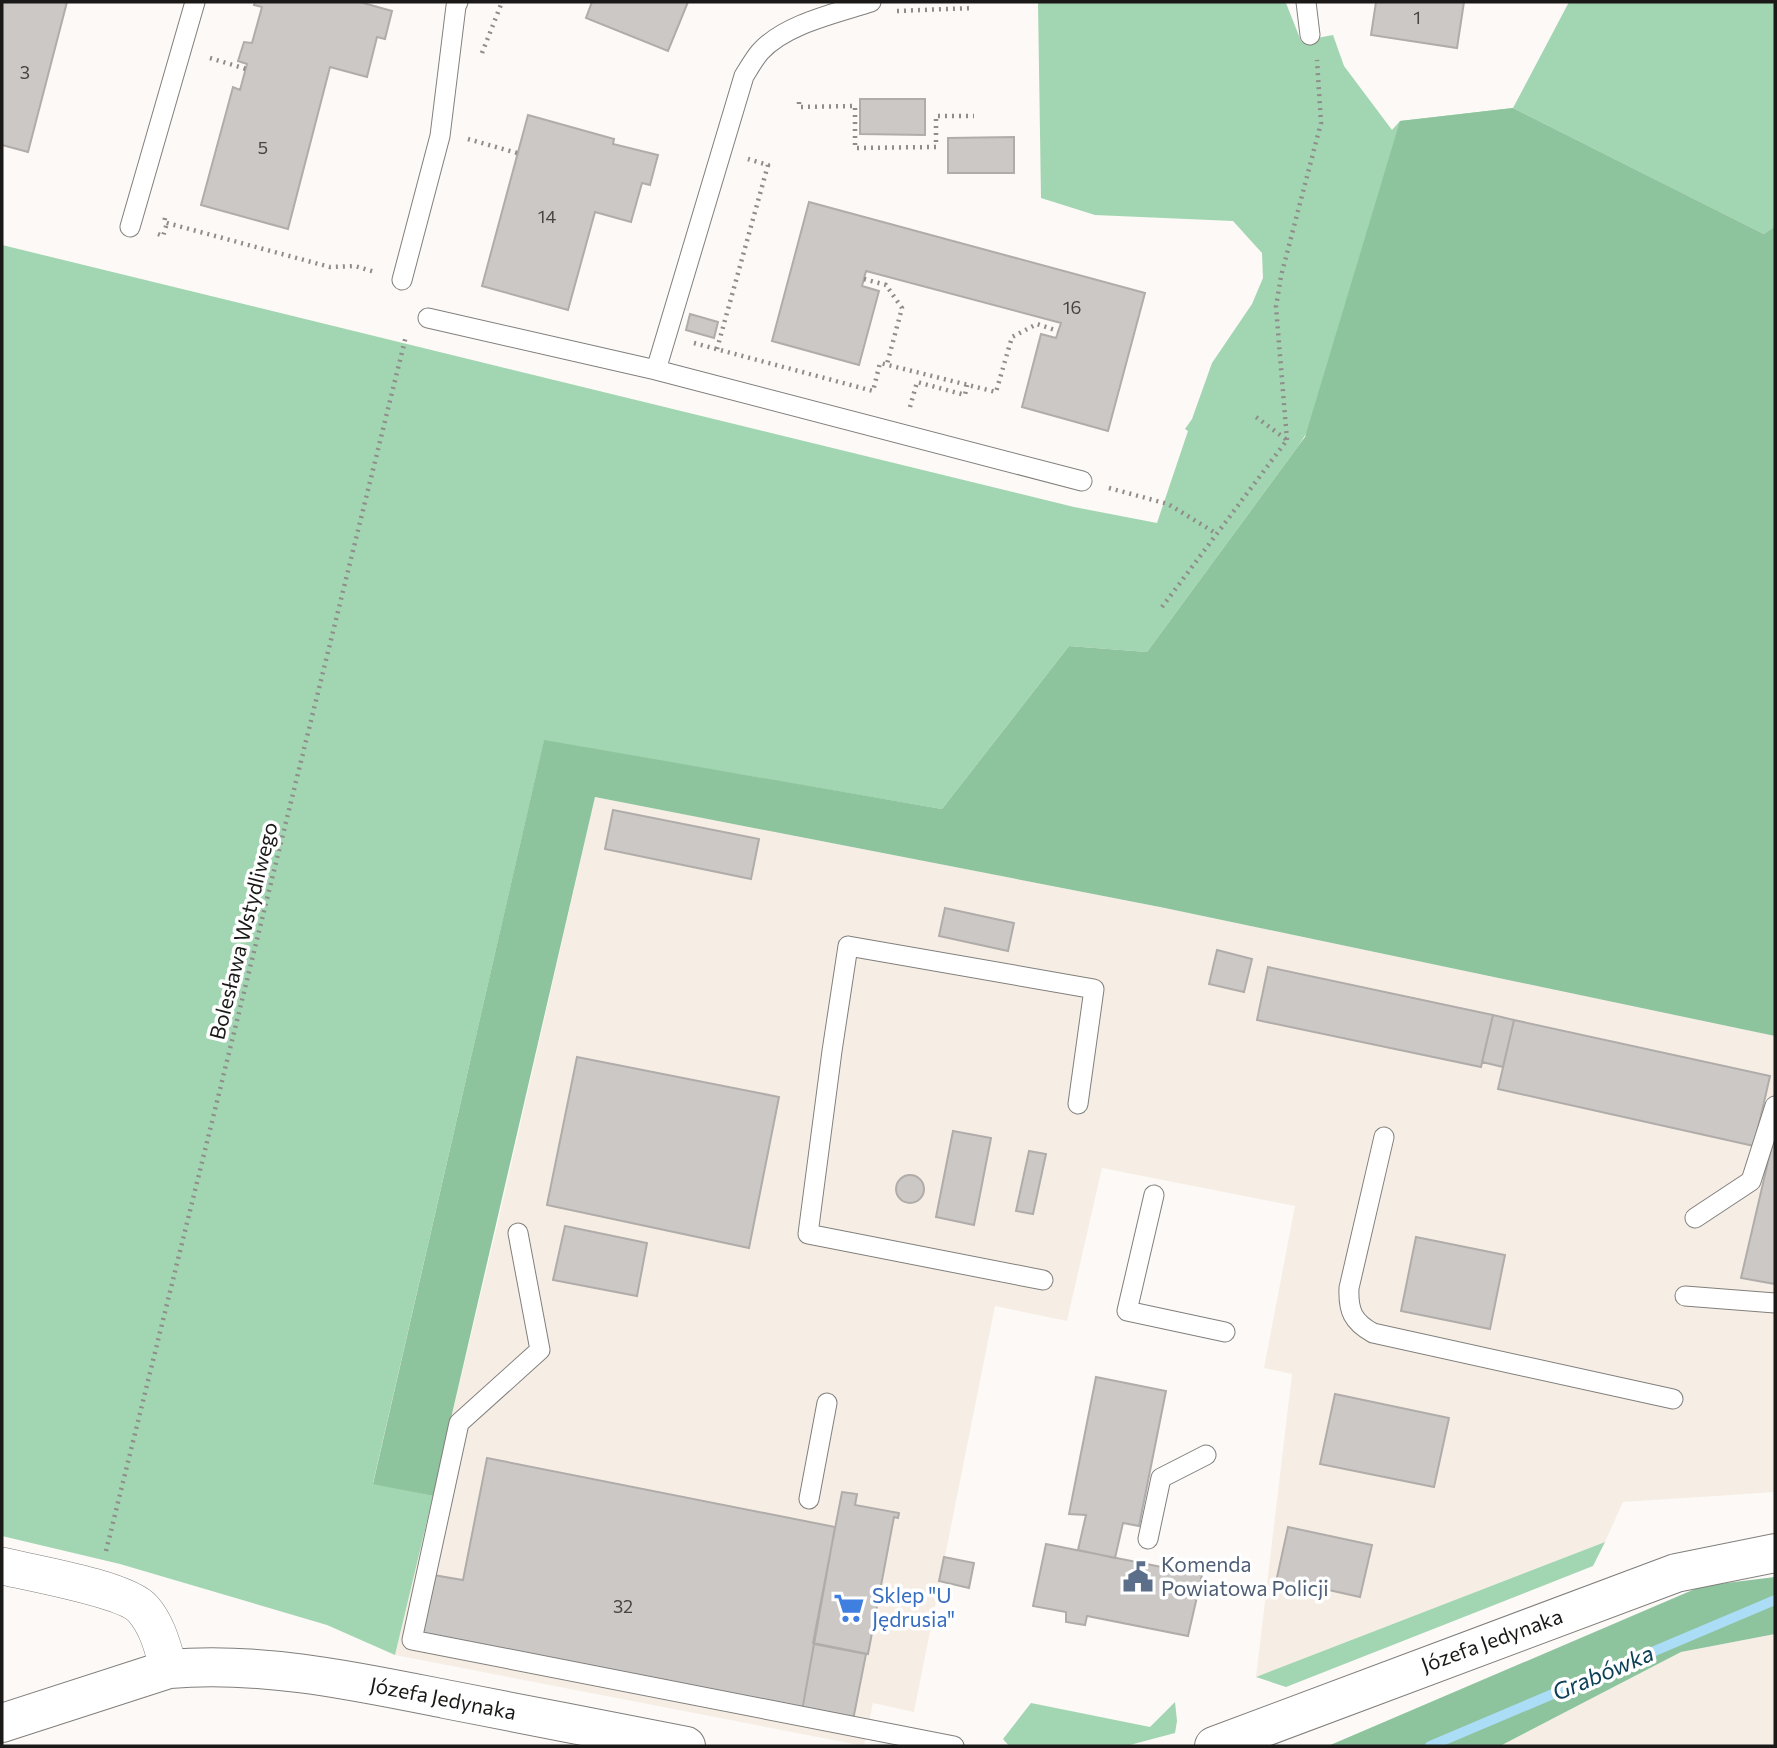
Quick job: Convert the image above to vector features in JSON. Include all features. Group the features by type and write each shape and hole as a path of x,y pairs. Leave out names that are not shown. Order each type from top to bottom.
{"street":[{"name":"Józefa Jedynaka","path":"1232,1743 1676,1573 1775,1553"},
{"path":"2,1566 126,1598 142,1608 159,1636 184,1668"},
{"name":"Józefa Jedynaka","path":"2,1723 184,1668 256,1669 375,1685 686,1746"}],"lane":[{"path":"130,228 195,2"},
{"path":"402,280 440,136 458,2"},
{"path":"656,370 744,76 761,51 783,35 811,21 872,2"},
{"path":"1306,2 1310,35"},
{"path":"428,318 656,370 1082,481"},
{"path":"1043,1280 808,1234 848,946 1094,989 1078,1104"},
{"path":"1695,1218 1751,1181 1775,1106"},
{"path":"1384,1137 1349,1288 1348,1303 1352,1317 1360,1326 1373,1333 1673,1399"},
{"path":"1154,1195 1127,1311 1225,1332"},
{"path":"518,1233 540,1350 459,1423 412,1640 954,1746"},
{"path":"1685,1296 1775,1303"},
{"path":"809,1499 828,1404"},
{"path":"1148,1539 1161,1478 1206,1455"}],"path":[{"path":"481,57 502,2"},
{"path":"891,14 899,11 973,8"},
{"path":"1162,607 1287,440 1276,307 1280,276 1321,123 1317,54 1310,35"},
{"path":"207,71 214,47"},
{"path":"210,58 246,69"},
{"path":"799,102 799,107 855,106 855,148 936,147 936,116 974,116"},
{"path":"468,127 467,139 517,153"},
{"path":"717,349 768,165 738,156"},
{"path":"167,209 164,222 167,223 330,267 355,266 402,280"},
{"path":"864,279 886,285 902,308 887,364"},
{"name":"Bolesława Wstydliwego","path":"99,1589 407,334 408,315 400,290 402,280"},
{"path":"666,335 873,391 880,363 996,392 1012,337 1037,324 1058,331"},
{"path":"920,383 965,395 967,385"},
{"path":"1256,417 1287,440"},
{"path":"1082,481 1168,504 1217,534"}],"shaded area":[{"path":"595,797 1160,907 1775,1036 1775,1492 1623,1502 1605,1542 1256,1677 1292,1374 1264,1368 1295,1206 1102,1168 1067,1321 995,1306 914,1712 873,1703 864,1746 395,1655"},
{"path":"1775,1634 1775,1746 1500,1746 1681,1652"}],"green space":[{"path":"1038,2 1284,2 1301,41 1333,35 1344,66 1392,130 1400,121 1513,108 1299,445 1147,652 1069,646 942,809 544,741 373,1483 433,1496 395,1655 327,1625 120,1564 2,1536 2,245 1074,507 1157,523 1188,431 1185,429 1192,419 1212,363 1252,304 1263,278 1262,253 1233,221 1095,215 1041,198"},
{"path":"1569,2 1775,2 1775,226 1764,234 1513,108"},
{"path":"1513,108 1764,234 1775,226 1775,1036 1160,907 595,797 433,1496 373,1484 544,740 942,809 1069,646 1147,652 1305,437 1400,121"},
{"path":"1605,1542 1593,1566 1286,1687 1256,1677"},
{"path":"1775,1577 1775,1634 1681,1652 1500,1746 1328,1746 1702,1586"},
{"path":"1175,1702 1175,1733 1126,1746 1009,1746 1003,1739 1031,1703 1150,1727"}],"building":[{"path":"2,2 67,2 28,152 2,145"},
{"path":"255,2 360,2 392,11 385,39 377,37 367,77 330,67 288,229 201,205 233,87 240,90 247,64 238,61 244,42 252,43 262,7 254,5"},
{"path":"592,2 688,2 668,51 586,18"},
{"path":"1376,2 1464,2 1457,48 1371,35"},
{"path":"860,99 925,99 925,135 860,134"},
{"path":"528,115 614,139 613,144 658,155 650,185 642,183 631,222 595,212 568,310 482,286"},
{"path":"1014,137 1014,173 948,173 948,138"},
{"path":"809,202 1145,293 1108,431 1022,407 1041,334 1056,338 1061,323 866,271 862,286 879,291 859,365 772,341"},
{"path":"690,314 718,322 714,338 686,330"},
{"path":"613,810 759,839 751,879 605,849"},
{"path":"945,908 1014,923 1008,951 939,936"},
{"path":"1217,950 1252,959 1244,992 1209,984"},
{"path":"1268,967 1493,1015 1481,1067 1257,1020"},
{"path":"1493,1015 1514,1020 1503,1067 1482,1062"},
{"path":"1514,1020 1770,1076 1754,1146 1498,1089"},
{"path":"577,1057 779,1097 749,1248 547,1205"},
{"path":"953,1131 991,1138 974,1225 936,1217"},
{"path":"1775,1136 1775,1284 1741,1278"},
{"path":"1029,1151 1046,1154 1033,1214 1016,1211"},
{"path":"910,1175 920,1179 924,1189 920,1199 910,1203 900,1199 896,1189 900,1179"},
{"path":"565,1226 647,1243 637,1296 553,1280"},
{"path":"1416,1237 1505,1255 1490,1329 1401,1311"},
{"path":"1096,1377 1166,1391 1139,1526 1123,1523 1115,1558 1078,1550 1086,1515 1069,1514"},
{"path":"1335,1394 1449,1418 1434,1487 1320,1464"},
{"path":"487,1458 835,1527 802,1711 421,1633 433,1575 463,1580"},
{"path":"842,1492 857,1494 855,1505 899,1513 898,1518 894,1517 868,1654 813,1643"},
{"path":"1288,1527 1372,1545 1360,1597 1302,1584 1301,1588 1276,1582"},
{"path":"1046,1544 1202,1575 1188,1636 1087,1616 1085,1625 1066,1622 1066,1612 1033,1606"},
{"path":"944,1557 974,1563 969,1588 939,1581"},
{"path":"814,1644 866,1654 853,1720 802,1711"}],"waterway":[{"name":"Grabówka","path":"1430,1746 1775,1600"}],"place":[{"name":"Komenda Powiatowa Policji","path":"1138,1577"},
{"name":"Sklep \"U Jędrusia\"","path":"849,1608"}]}
